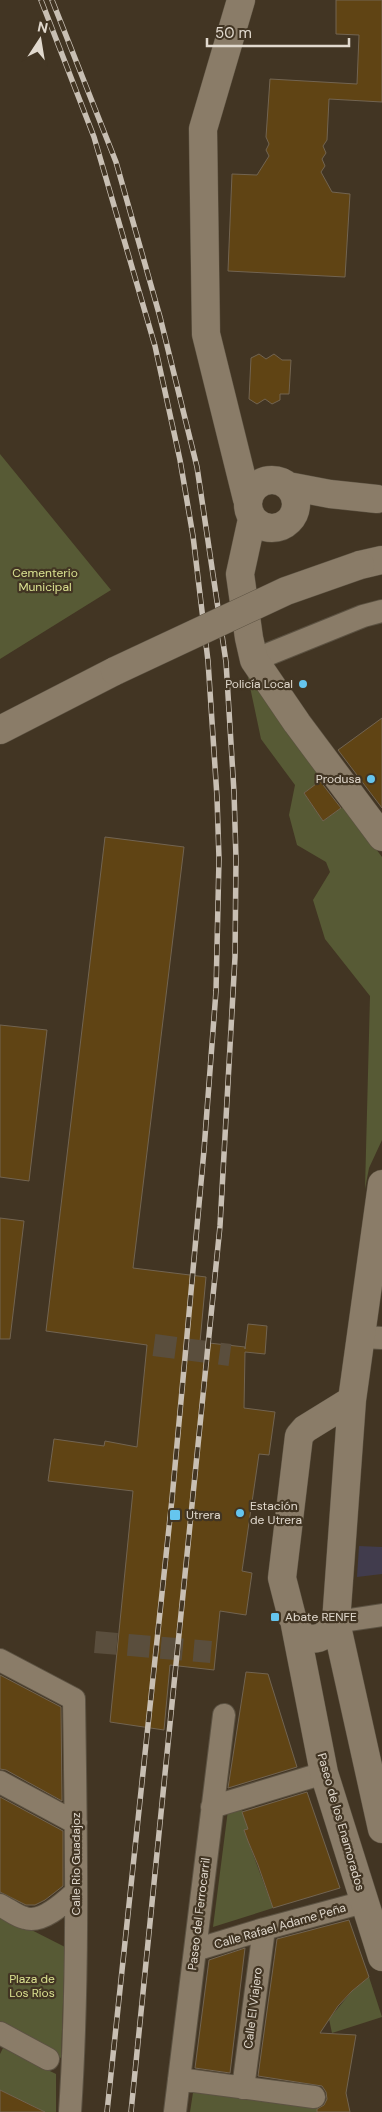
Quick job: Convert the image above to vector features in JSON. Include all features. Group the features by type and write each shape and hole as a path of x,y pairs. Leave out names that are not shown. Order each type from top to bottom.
{"street":[{"path":"240,0 203,129 206,334 250,509 263,527 285,501"},
{"path":"230,426 285,501"},
{"path":"380,499 285,501 263,481 250,492 250,509 240,574 254,660 297,724 382,837"},
{"path":"240,574 285,501"},
{"path":"0,730 115,671 286,592 371,562"},
{"path":"254,660 363,616 382,611"},
{"path":"382,1184 372,1338 352,1400 336,1622 382,1829"},
{"name":"Paseo de los Enamorados","path":"352,1400 305,1429 299,1436 282,1578 294,1621 324,1773 382,1957"},
{"path":"320,1420 330,1420 340,1426 348,1446"},
{"path":"294,1621 302,1636 315,1639 325,1636 336,1622 382,1615"},
{"name":"Calle Rio Guadajoz","path":"0,1660 74,1699 76,1892 70,2112"},
{"name":"Paseo del Ferrocarril","path":"175,2112 224,1715"},
{"path":"212,1807 324,1773"},
{"path":"0,1782 76,1823"},
{"path":"0,1905 26,1919 41,1917 65,1902 76,1892"},
{"name":"Calle Rafael Adame Peña","path":"195,1950 364,1902"},
{"name":"Calle El Viajero","path":"243,2088 264,1929"},
{"path":"0,2033 48,2059"},
{"path":"179,2079 314,2096"}],"shaded area":[{"path":"359,1546 382,1547 382,1574 357,1577"}],"green space":[{"name":"Cementerio Municipal","path":"0,454 111,590 0,659"},
{"path":"246,668 324,778 304,793 323,821 344,806 382,857 382,1140 369,1168 365,1189 370,996 325,939 313,900 330,872 326,862 297,845 289,815 295,785 261,739"},
{"path":"241,1807 248,1829 244,1830 273,1908 213,1927 228,1810"},
{"name":"Plaza de Los Ríos","path":"0,1914 65,1947 61,2058 0,2026"},
{"path":"369,1977 382,2017 332,2033 329,2019 352,1991"},
{"path":"3,2048 56,2074 56,2112 45,2112 0,2090 0,2054"},
{"path":"194,2086 318,2102 317,2112 190,2112"}],"building":[{"path":"336,0 382,0 382,102 329,99 327,140 323,146 326,153 322,159 325,166 321,172 332,192 350,194 345,277 228,271 232,174 257,175 269,156 266,150 269,144 266,137 270,79 357,84 359,35 336,34"},
{"path":"259,354 266,359 274,354 282,360 291,360 289,394 280,394 280,400 272,404 265,399 257,404 249,399 251,358"},
{"name":"Produsa","path":"382,718 382,808 338,750"},
{"path":"320,781 341,808 323,821 304,793"},
{"path":"105,837 184,847 133,1268 206,1277 200,1342 245,1347 245,1349 248,1324 267,1326 265,1354 245,1352 244,1408 275,1412 269,1455 259,1454 242,1571 252,1573 246,1615 220,1611 214,1670 170,1665 164,1730 110,1722 133,1491 48,1481 54,1439 104,1446 105,1441 137,1447 147,1345 46,1331"},
{"path":"0,1025 47,1030 29,1181 0,1177"},
{"path":"0,1218 24,1221 10,1339 0,1339"},
{"path":"246,1672 268,1674 297,1767 228,1788"},
{"path":"0,1675 61,1707 62,1801 6,1770 0,1769"},
{"path":"307,1792 340,1888 273,1908 244,1830 248,1829 242,1812"},
{"path":"0,1797 63,1831 63,1886 35,1905 26,1905 0,1892"},
{"path":"349,1920 369,1977 338,2006 320,2033 356,2035 346,2093 350,2112 317,2112 317,2109 324,2105 327,2099 326,2092 322,2086 258,2076 277,1939"},
{"path":"245,1948 230,2073 195,2068 209,1960"},
{"path":"0,2090 45,2112 0,2112"}],"tunnel":[{"path":"154,1345 230,1355"},
{"path":"95,1642 211,1652"}],"railway":[{"path":"41,0 94,137 155,346 180,460 193,536 208,661 219,859 216,991 204,1150 172,1499 107,2112"},
{"path":"52,0 116,162 160,317 197,467 226,662 234,792 236,859 235,957 220,1226 131,2112"}],"place":[{"name":"Policía Local","path":"303,684"},
{"name":"Produsa","path":"371,779"},
{"name":"Estación de Utrera","path":"240,1513"},
{"name":"Utrera","path":"175,1515"},
{"name":"Abate RENFE","path":"275,1617"}]}
